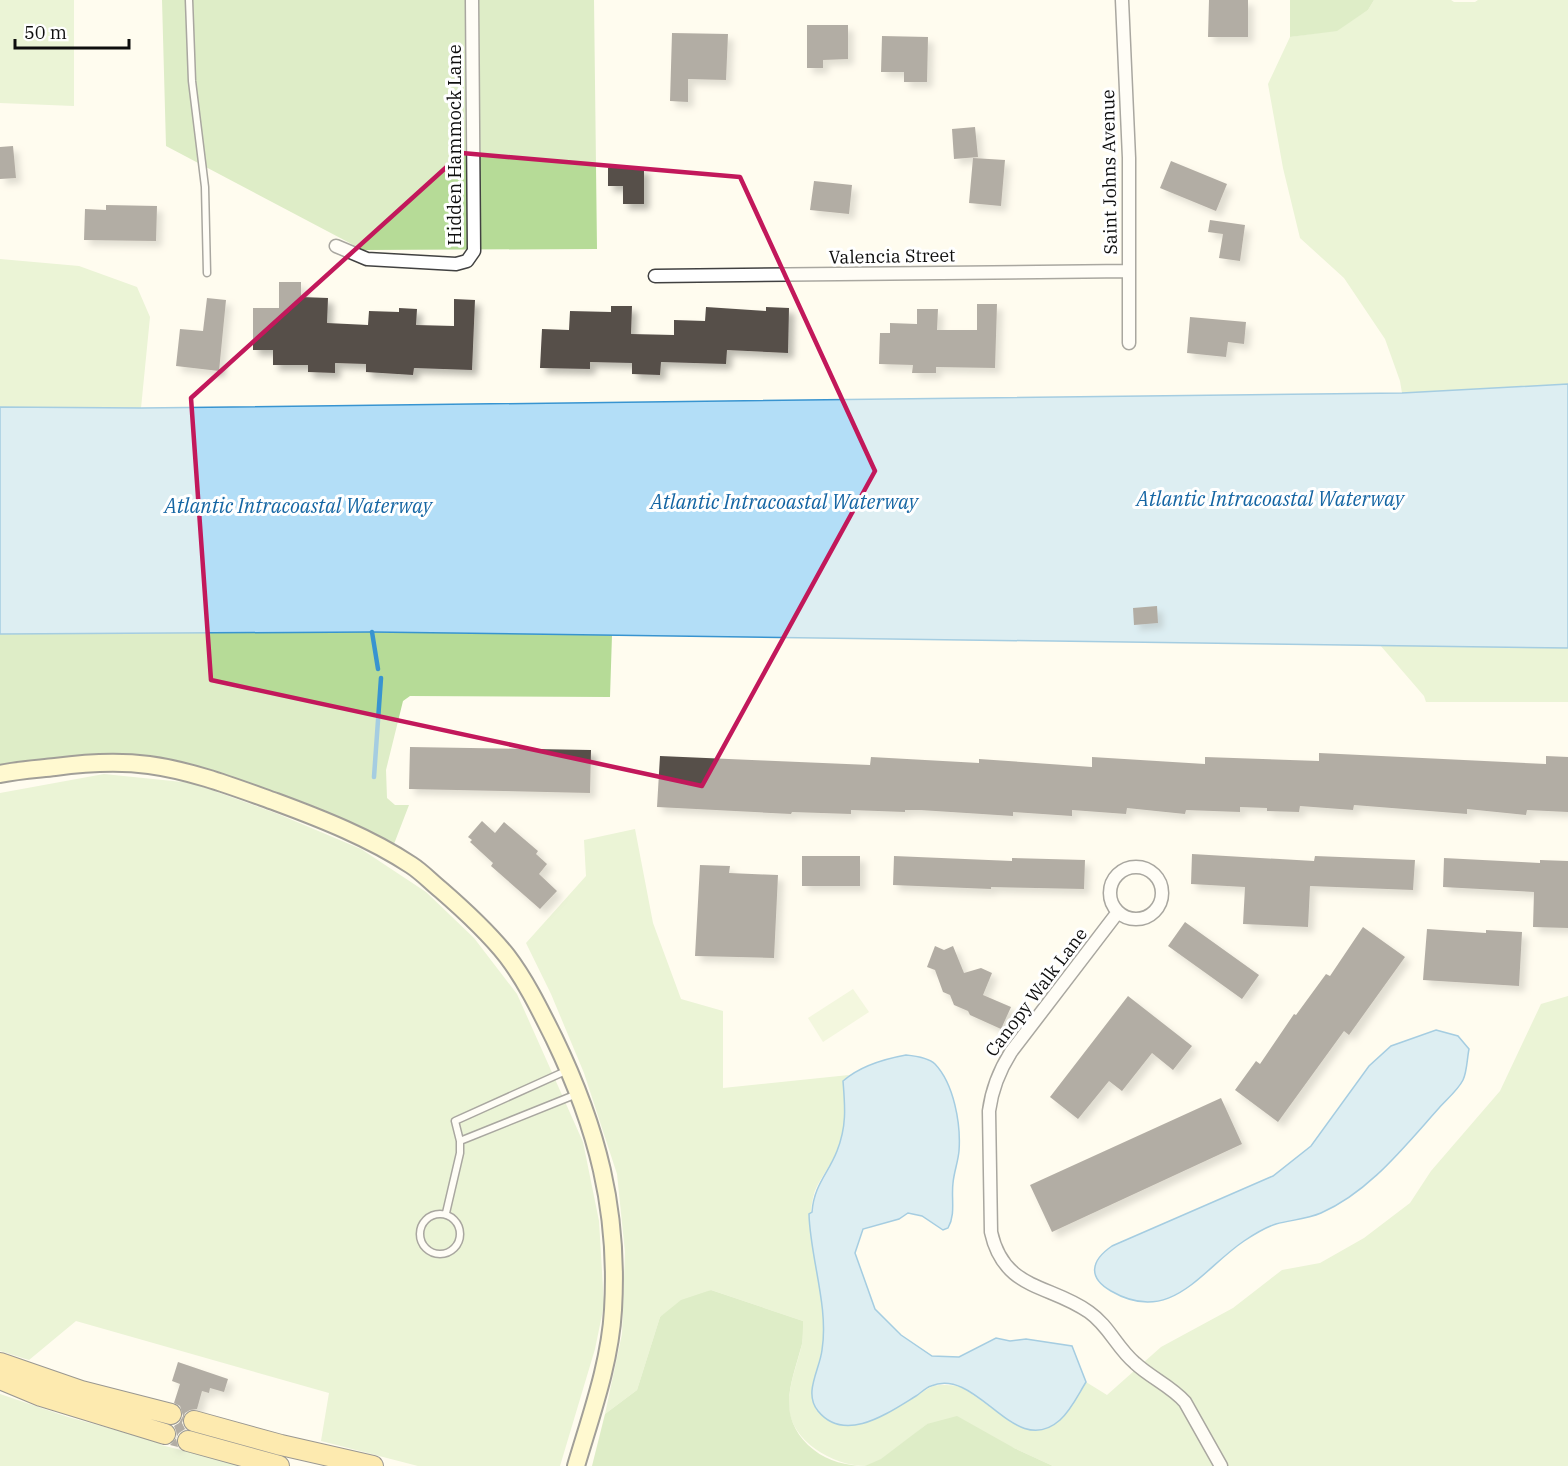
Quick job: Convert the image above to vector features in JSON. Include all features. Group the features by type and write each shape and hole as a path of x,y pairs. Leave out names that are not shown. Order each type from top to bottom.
{"main road":[{"path":"0,1363 81,1391 171,1413"},
{"path":"0,1379 41,1396 165,1434"},
{"path":"194,1421 280,1445 374,1466"},
{"path":"188,1441 279,1466"}],"street":[{"name":"Hidden Hammock Lane","path":"336,246 367,259 456,264 467,261 474,252 472,0"},
{"name":"Saint Johns Avenue","path":"1122,0 1129,158 1129,343"},
{"name":"Valencia Street","path":"655,276 1129,271"},
{"path":"0,774 78,764 148,765 217,781 309,814 361,837 412,866 463,908 507,957 538,1006 569,1070 595,1139 605,1180 614,1253 613,1313 607,1356 576,1466"},
{"path":"1135,867 1154,874 1160,883 1162,892 1160,903 1155,911 1147,917 1137,919 1127,918 1118,912 1112,904 1110,894 1117,876 1135,867"},
{"name":"Canopy Walk Lane","path":"1118,912 1011,1052 1000,1070 989,1111 992,1232 997,1249 1007,1266 1029,1284 1080,1306 1101,1322 1134,1363 1172,1389 1185,1402 1221,1466"}],"lane":[{"path":"189,0 192,81 206,187 207,273"},
{"path":"446,1213 460,1153 460,1141 455,1121 569,1070"},
{"path":"460,1141 579,1093"},
{"path":"436,1213 446,1213 455,1220 460,1230 459,1241 453,1250 443,1254 432,1253 424,1247 419,1237 420,1227 426,1218 436,1213"}],"highlighted area":[{"path":"462,153 740,177 875,471 702,786 211,680 191,398"}],"green space":[{"path":"0,0 74,0 74,106 0,103"},
{"path":"162,0 594,0 597,249 363,250 166,146"},
{"path":"1290,0 1374,0 1368,10 1337,31 1290,37"},
{"path":"1374,0 1475,2 1478,0 1568,0 1568,384 1402,393 1385,339 1344,278 1300,238 1283,168 1268,84 1290,37 1337,30 1368,10"},
{"path":"0,259 79,266 137,287 150,317 141,408 0,407"},
{"path":"372,632 612,635 610,697 410,696 403,701 386,770 387,798 395,805 409,805 394,844 311,807 107,755 76,756 0,766 0,634"},
{"path":"1380,645 1568,648 1568,702 1426,702 1424,696"},
{"path":"104,774 192,783 278,814 361,849 426,892 474,938 517,994 583,1142 599,1221 604,1305 595,1349 560,1466 418,1466 321,1441 329,1393 76,1321 29,1360 0,1351 0,793"},
{"path":"635,829 653,923 681,999 723,1011 723,1088 849,1075 843,1081 844,1117 840,1144 817,1186 811,1209 811,1231 820,1284 823,1325 823,1349 813,1394 817,1411 895,1404 915,1398 937,1385 949,1385 966,1390 1014,1423 1027,1429 1039,1430 1050,1426 1060,1417 1086,1382 1107,1395 1161,1347 1233,1308 1282,1270 1320,1263 1364,1238 1410,1203 1431,1171 1500,1091 1541,1004 1568,996 1568,1466 1053,1466 1014,1448 927,1424 883,1459 866,1466 853,1465 827,1456 816,1449 797,1431 791,1420 790,1391 802,1344 803,1321 711,1290 660,1317 637,1390 605,1414 622,1334 625,1252 617,1174 584,1073 551,994 526,943 586,876 584,840"},
{"path":"853,989 869,1012 823,1042 808,1018"},
{"path":"711,1290 803,1321 802,1344 789,1397 792,1421 798,1433 819,1454 838,1462 859,1466 592,1466 605,1414 637,1390 660,1317 681,1300"},
{"path":"0,1394 68,1417 160,1442 161,1445 245,1466 0,1466"},
{"path":"957,1416 1014,1448 1053,1466 865,1466 881,1459 927,1424"}],"water":[{"name":"Atlantic Intracoastal Waterway","path":"1568,384 1568,648 372,632 0,634 0,407 141,408 1402,393"},
{"path":"1436,1030 1458,1036 1469,1049 1463,1080 1399,1153 1355,1193 1321,1213 1276,1224 1260,1231 1228,1253 1184,1290 1168,1298 1151,1302 1132,1300 1111,1291 1098,1281 1095,1275 1096,1263 1112,1246 1273,1176 1311,1146 1369,1066 1391,1046"},
{"path":"906,1055 926,1059 935,1064 947,1082 955,1105 959,1140 953,1183 953,1212 948,1228 943,1230 922,1216 908,1213 899,1219 863,1229 855,1253 875,1309 901,1335 932,1356 959,1357 996,1338 1010,1341 1026,1339 1072,1346 1086,1382 1064,1416 1043,1429 1027,1429 1011,1422 965,1389 948,1383 931,1386 880,1417 853,1425 841,1425 829,1421 814,1404 812,1389 821,1357 823,1317 809,1214 812,1212 818,1187 840,1142 844,1116 843,1081 873,1064"}],"building":[{"path":"1209,0 1248,0 1248,37 1208,37"},
{"path":"807,25 848,25 848,59 823,60 823,68 807,68"},
{"path":"672,33 728,34 726,80 688,79 688,102 670,101"},
{"path":"882,36 928,37 927,82 904,82 904,72 881,72"},
{"path":"975,127 978,157 954,159 952,129"},
{"path":"13,146 16,178 0,179 0,147"},
{"path":"973,158 1005,160 1001,206 969,203"},
{"path":"1171,161 1227,184 1216,211 1160,188"},
{"path":"608,168 644,168 644,204 623,204 623,186 608,186"},
{"path":"814,181 852,185 849,214 810,210"},
{"path":"106,205 157,206 156,241 84,240 85,209 106,210"},
{"path":"1210,220 1245,225 1240,261 1219,258 1223,234 1208,232"},
{"path":"279,282 301,282 301,297 328,298 327,323 368,325 369,311 399,312 399,308 417,309 416,325 454,326 454,299 475,300 472,370 414,368 413,375 366,372 366,364 335,363 335,373 308,372 308,365 273,365 273,350 253,350 253,308 279,308"},
{"path":"207,298 226,300 219,371 176,366 180,329 203,331"},
{"path":"977,304 997,304 995,368 936,367 936,373 912,373 913,365 879,364 880,333 890,333 890,323 917,324 917,309 938,309 937,330 977,330"},
{"path":"611,306 632,306 631,334 674,335 674,320 705,321 706,307 766,311 766,307 789,308 788,353 727,350 726,364 661,362 660,375 632,374 632,363 590,362 590,369 540,368 542,329 569,330 570,311 611,312"},
{"path":"1190,317 1246,322 1244,344 1228,342 1226,357 1187,353"},
{"path":"1157,606 1158,623 1134,625 1133,608"},
{"path":"410,747 591,750 590,793 409,789"},
{"path":"1319,753 1546,764 1546,756 1568,757 1568,812 1527,810 1526,815 1467,809 1467,814 1354,805 1353,810 1300,806 1299,812 1240,807 1240,812 1186,810 1185,814 1127,808 1126,814 1072,810 1072,816 1013,812 1013,816 920,810 905,810 905,812 851,810 851,814 792,812 791,814 657,807 660,756 870,765 871,757 979,763 979,759 1092,767 1092,757 1205,764 1205,757 1319,761"},
{"path":"482,821 495,833 504,822 538,851 536,854 547,864 539,874 557,891 540,909 491,866 493,863 470,842 472,840 468,837"},
{"path":"1192,854 1314,861 1315,856 1415,860 1413,890 1310,886 1308,927 1243,924 1245,887 1191,884"},
{"path":"802,856 860,856 860,886 802,886"},
{"path":"894,856 1012,861 1012,858 1085,860 1084,889 991,887 991,889 893,885"},
{"path":"1444,858 1540,863 1540,860 1568,861 1568,928 1533,927 1534,892 1443,887"},
{"path":"700,865 730,866 729,873 778,875 774,958 695,956"},
{"path":"1185,922 1259,975 1242,999 1168,946"},
{"path":"1363,927 1405,957 1349,1035 1344,1031 1278,1122 1235,1090 1256,1061 1260,1064 1294,1014 1296,1015 1326,974 1330,976"},
{"path":"1427,929 1486,933 1486,930 1522,932 1519,986 1423,980"},
{"path":"935,946 944,950 953,946 964,973 981,968 992,973 983,995 1011,1007 1001,1029 954,1005 950,995 943,992 935,970 927,967"},
{"path":"1128,996 1192,1046 1173,1070 1152,1053 1122,1091 1109,1081 1078,1119 1050,1097"},
{"path":"1221,1098 1242,1144 1052,1232 1030,1185"},
{"path":"178,1362 228,1379 224,1392 210,1388 209,1393 202,1391 197,1409 185,1413 182,1423 185,1429 177,1436 174,1426 183,1416 180,1406 174,1403 180,1384 172,1381"},
{"path":"176,1438 178,1447 170,1445"}],"waterway":[{"path":"372,632 378,669"},
{"path":"374,777 381,678"}]}
